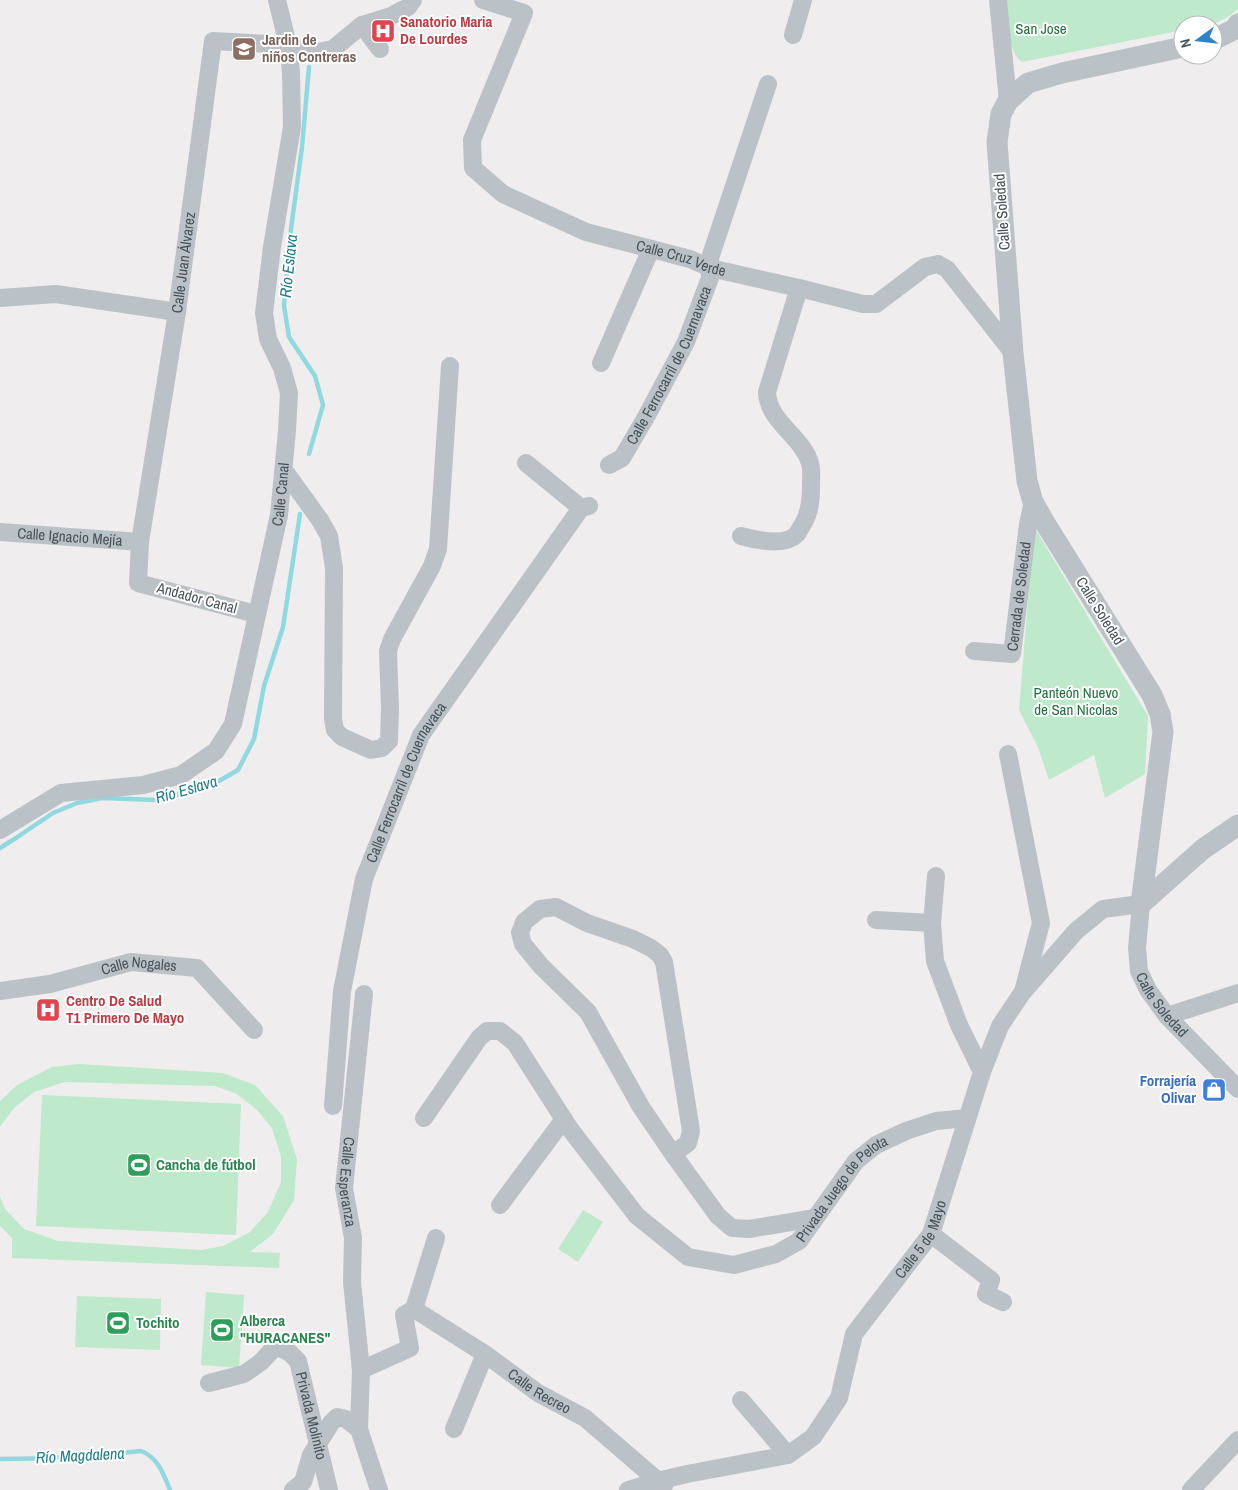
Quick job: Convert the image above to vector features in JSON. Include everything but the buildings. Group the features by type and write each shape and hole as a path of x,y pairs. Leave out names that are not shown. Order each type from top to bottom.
{"street":[{"name":"Calle Canal","path":"0,830 61,792 142,785 181,775 216,752 233,724 279,515 289,393 282,368 268,340 264,313 272,247 292,127 288,45 277,0"},
{"path":"380,49 362,25 391,16 408,7 413,0"},
{"name":"Calle Cruz Verde","path":"483,0 524,13 472,140 473,168 503,194 586,232 690,259 710,268 863,304 876,304 925,267 938,264 947,269 1013,353"},
{"path":"793,35 803,0"},
{"path":"998,0 1008,101"},
{"path":"1223,35 1235,29 1238,24"},
{"name":"Calle Juan Álvarez","path":"138,583 140,542 177,312 213,40 288,45 313,53 333,49 362,25"},
{"path":"1008,101 1028,83 1062,73 1173,49"},
{"name":"Calle Ferrocarril de Cuernavaca","path":"609,465 622,458 686,342 710,278 710,258 768,84"},
{"name":"Calle Soledad","path":"1008,101 1001,114 997,142 1013,353 1027,481 1033,502 1045,523 1152,695 1160,714 1163,732 1141,904 1137,948 1139,971 1148,990 1167,1016 1238,1089"},
{"path":"601,363 651,249"},
{"path":"741,536 759,540 782,541 796,535 808,514 811,492 810,464 802,445 771,409 767,392 799,288"},
{"path":"0,298 56,294 177,312"},
{"path":"284,470 320,520 329,536 334,568 333,719 335,730 342,737 371,750 382,748 389,741 388,651 392,639 432,566 438,549 450,366"},
{"name":"Calle Ferrocarril de Cuernavaca","path":"333,1106 342,991 364,880 421,735 585,507 526,463"},
{"name":"Cerrada de Soledad","path":"974,651 1012,654 1028,524 1033,502"},
{"name":"Calle Ignacio Mejía","path":"0,532 140,542"},
{"name":"Andador Canal","path":"138,583 256,614"},
{"path":"1008,754 1041,923 1022,993"},
{"path":"1141,904 1204,849 1238,825"},
{"path":"936,876 932,923 935,961 959,1025 982,1072"},
{"name":"Calle 5 de Mayo","path":"628,1490 663,1485 788,1455 813,1437 839,1398 854,1334 931,1234 982,1072 1000,1026 1022,993 1076,931 1103,910 1141,904"},
{"path":"673,1154 688,1143 691,1131 664,962 660,955 651,948 633,939 587,922 556,907 540,909 524,922 520,933 523,944 541,966 588,1012 641,1107 673,1154 718,1216 732,1228 749,1229 815,1218"},
{"path":"876,920 932,923"},
{"name":"Calle Nogales","path":"0,991 50,984 130,962 197,968 254,1030"},
{"path":"1167,1016 1238,993"},
{"name":"Calle Esperanza","path":"359,1429 361,1370 352,1282 353,1238 344,1188 364,994"},
{"name":"Privada Juego de Pelota","path":"424,1118 479,1038 486,1031 500,1031 515,1043 564,1119 605,1176 637,1216 688,1258 734,1265 776,1254 799,1241 856,1161 876,1145 906,1131 936,1122 967,1118"},
{"path":"500,1206 564,1119"},
{"path":"931,1234 991,1280 986,1294 1003,1302"},
{"path":"361,1370 410,1348 404,1315 414,1309 436,1238"},
{"name":"Calle Recreo","path":"414,1309 485,1354 538,1393 585,1418 663,1485"},
{"name":"Privada Molinito","path":"209,1384 244,1374 261,1362 276,1346 290,1353 298,1361 329,1490"},
{"path":"454,1430 485,1354"},
{"path":"741,1400 788,1455"},
{"path":"293,1490 303,1482 310,1455 331,1422 338,1417 346,1419 359,1429 379,1490"},
{"path":"1191,1490 1238,1440"}],"green space":[{"name":"San Jose","path":"1006,0 1238,0 1238,9 1223,20 1223,15 1173,15 1173,32 1022,62 1013,51"},
{"name":"Panteón Nuevo de San Nicolas","path":"1034,527 1148,716 1145,774 1105,798 1094,755 1049,780 1038,747 1019,710"},
{"path":"80,1064 223,1073 255,1085 283,1116 297,1159 294,1200 273,1234 250,1252 280,1253 279,1268 12,1258 12,1238 0,1226 0,1196 5,1209 24,1229 58,1241 201,1250 223,1246 250,1232 268,1212 281,1182 281,1157 272,1128 257,1110 237,1094 215,1086 64,1082 34,1092 14,1108 0,1127 0,1101 17,1085 52,1067"},
{"name":"Cancha de fútbol","path":"42,1095 241,1104 236,1235 36,1226"},
{"path":"583,1210 603,1222 578,1262 558,1249"},
{"name":"Alberca \"HURACANES\"","path":"206,1292 244,1295 239,1368 201,1365"},
{"name":"Tochito","path":"77,1296 161,1299 160,1350 75,1347"}],"waterway":[{"name":"Río Eslava","path":"309,67 284,306 289,337 315,376 323,405 309,454"},
{"name":"Río Eslava","path":"0,848 53,813 77,803 102,798 157,800 212,785 238,770 254,739 264,686 283,627 300,514"},
{"name":"Río Magdalena","path":"0,1459 70,1457 141,1451 156,1462 170,1490"}],"place":[{"name":"Sanatorio Maria De Lourdes","path":"383,31"},
{"name":"Jardin de niños Contreras","path":"244,49"},
{"name":"Centro De Salud T1 Primero De Mayo","path":"48,1010"},
{"name":"Forrajería Olivar","path":"1214,1090"},
{"name":"Cancha de fútbol","path":"139,1165"},
{"name":"Tochito","path":"118,1323"},
{"name":"Alberca \"HURACANES\"","path":"222,1330"}]}
